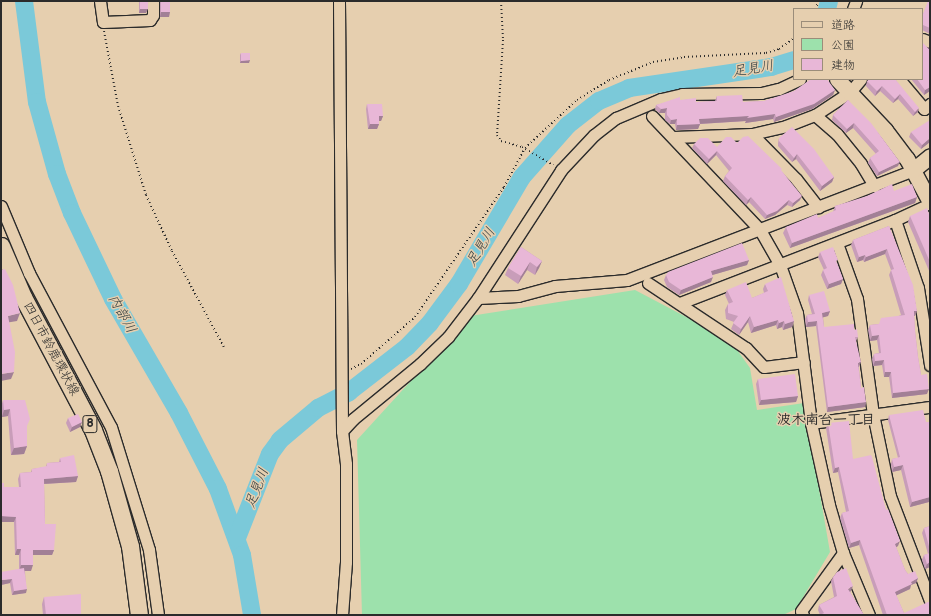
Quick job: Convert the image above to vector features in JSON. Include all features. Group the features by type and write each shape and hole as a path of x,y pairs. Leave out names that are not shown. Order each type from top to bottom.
{"main road":[{"name":"四日市鈴鹿環状線","path":"1,246 23,297 92,430 109,471 128,539 139,615"}],"street":[{"path":"100,1 103,22 150,20 153,15 153,1"},
{"path":"339,1 342,378 343,428 346,464 346,562 342,615"},
{"path":"343,428 420,364 448,337 478,298 561,170 594,135 616,118 661,99 682,94 761,93 779,90 798,80"},
{"path":"680,302 837,243 895,220 927,205 913,170 885,130 838,80"},
{"path":"674,137 752,134 786,126 815,115 850,92 860,80"},
{"path":"900,80 924,109 930,104"},
{"path":"815,115 837,134 861,164 874,186"},
{"path":"652,116 674,137 760,230 780,265 794,301 804,362 811,423 819,466 843,553 868,615"},
{"path":"752,134 796,179 818,207"},
{"path":"478,298 518,296 555,286 627,280 874,186 913,170 930,156"},
{"path":"1,206 32,279 111,428 149,550 158,615"},
{"path":"895,220 918,288 930,365"},
{"path":"837,243 857,299 873,414 890,496 930,601"},
{"path":"648,283 680,302 746,348 764,367 804,362"},
{"path":"811,423 930,407"},
{"path":"803,615 801,611 843,553"}],"path":[{"path":"500,1 503,40 496,132 501,141 525,148 557,167"},
{"path":"103,22 106,52 118,106 146,195 172,250 224,347"},
{"path":"342,378 361,364 415,317 504,187 525,148 577,100 624,72 677,58 766,53 779,49 793,39"}],"green space":[{"path":"635,290 730,340 750,368 757,410 804,403 830,552 796,609 783,615 362,615 357,440 470,316"}],"building":[{"path":"140,1 148,1 148,9 140,9"},
{"path":"161,1 170,1 170,12 161,12"},
{"path":"928,1 930,1 930,28 923,25 923,14"},
{"path":"923,43 930,50 930,87 925,90 918,80 923,80"},
{"path":"241,53 250,53 250,60 241,61"},
{"path":"810,80 828,80 835,90 814,104 776,117 775,114 747,118 749,116 699,119 700,124 677,125 677,119 671,120 667,115 667,108 661,109 656,105 680,97 680,100 696,98 696,102 717,101 717,96 742,95 743,102 764,101 794,91"},
{"path":"896,80 919,108 915,112 900,94 895,99 882,86 877,91 867,81"},
{"path":"848,100 871,123 900,162 879,172 870,158 879,151 854,123 847,129 833,115"},
{"path":"367,104 382,104 383,116 379,116 379,124 370,124"},
{"path":"930,120 930,138 922,145 911,132"},
{"path":"792,127 814,149 834,177 822,186 797,154 794,158 779,141 779,138"},
{"path":"748,136 782,169 781,170 802,196 793,203 789,200 777,211 767,215 751,197 748,200 725,176 732,168 717,151 709,159 694,144 700,138 708,138 717,147 726,137 731,137 737,143 743,137"},
{"path":"892,184 894,191 912,184 917,197 792,243 786,227 817,214 818,218 836,210 835,206 867,196"},
{"path":"927,208 930,217 930,262 910,216"},
{"path":"889,226 913,285 917,311 914,311 918,357 921,375 927,374 929,389 893,393 891,372 885,372 884,360 875,361 874,354 881,353 879,335 872,336 870,325 879,324 881,318 905,315 891,270 894,269 887,249 866,257 865,255 859,257 853,240"},
{"path":"742,243 749,260 711,271 713,277 681,290 669,282 666,275 668,272"},
{"path":"521,247 542,261 537,267 530,262 521,276 508,268"},
{"path":"833,247 838,260 836,261 843,279 829,284 823,270 827,268 820,252"},
{"path":"5,269 13,285 20,313 8,316 15,352 14,372 1,374 1,270"},
{"path":"781,277 794,321 785,324 784,321 779,323 778,320 754,327 750,316 741,329 733,323 738,316 728,313 728,304 733,302 727,290 746,282 752,298 768,291 765,284"},
{"path":"824,291 830,311 822,313 824,327 854,324 854,330 857,329 858,337 855,337 861,362 858,363 861,388 864,387 866,402 828,407 817,321 808,322 807,315 815,314 809,295"},
{"path":"795,374 798,396 761,400 758,379"},
{"path":"3,400 25,400 30,419 27,426 27,446 14,448 10,409 4,410"},
{"path":"923,410 926,422 930,422 930,497 912,502 903,465 894,467 892,459 900,457 889,415"},
{"path":"78,414 82,422 72,427 68,418"},
{"path":"849,421 853,459 871,455 886,510 888,509 900,541 895,544 905,570 908,574 915,571 918,578 911,582 912,584 895,592 904,613 930,602 930,615 887,615 860,540 851,543 842,513 849,511 839,467 835,468 828,423"},
{"path":"74,455 78,476 44,479 45,524 56,524 54,550 33,550 33,565 21,565 21,549 17,549 16,517 1,516 1,483 4,483 4,487 21,487 20,473 32,472 32,469 47,466 47,463 61,462 60,458"},
{"path":"930,526 930,550 924,528"},
{"path":"930,553 930,562 927,564 924,555"},
{"path":"24,568 27,589 14,591 12,579 1,580 1,572"},
{"path":"846,568 853,586 848,589 864,615 820,615 824,613 819,605 837,596 833,577 837,572"},
{"path":"81,594 81,615 46,615 44,597"}],"waterway":[{"name":"内部川","path":"24,1 37,102 57,174 72,213 113,299 179,413 218,489 242,555 252,615"},
{"name":"足見川","path":"827,8 829,1"},
{"name":"足見川","path":"237,538 270,454 280,440 318,408 349,392 407,347 430,323 459,284 522,177 568,125 599,101 629,88 771,67 793,60"}],"district":[{"name":"波木南台一丁目","path":"826,420"}]}
